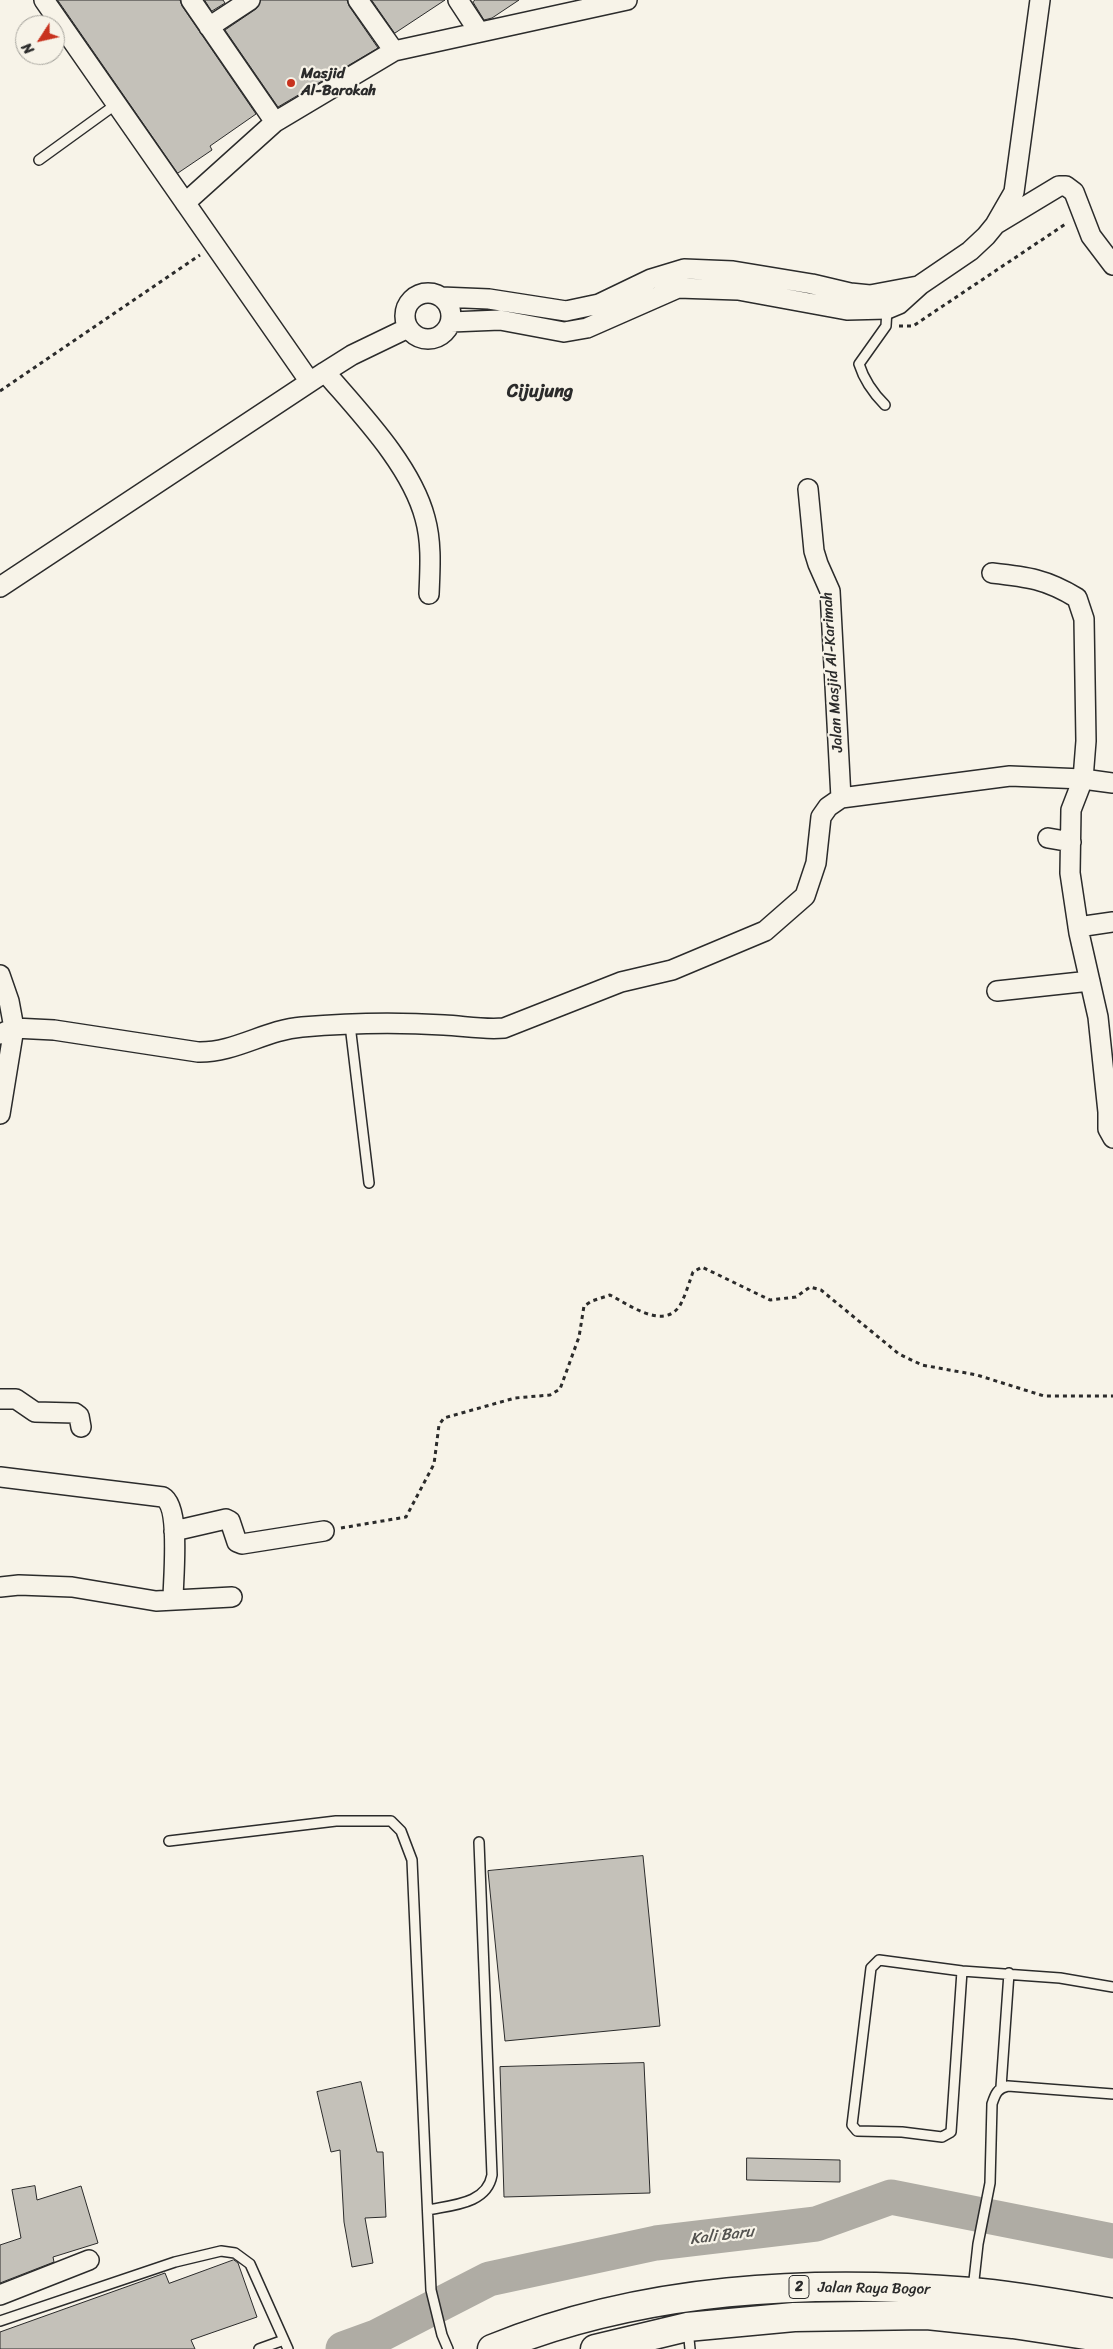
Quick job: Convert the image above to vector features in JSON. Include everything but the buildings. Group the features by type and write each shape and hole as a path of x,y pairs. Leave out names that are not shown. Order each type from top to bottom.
{"highway":[{"name":"Jalan Raya Bogor","path":"492,2349 522,2337 597,2314 691,2297 774,2287 912,2288 972,2292 1029,2298 1113,2313"},
{"name":"Jalan Raya Bogor","path":"595,2349 689,2338 794,2317 927,2315 1013,2324 1113,2339"}],"street":[{"path":"44,0 115,105 185,203 317,377 380,436 415,491 426,520 431,554 429,594"},
{"path":"191,0 275,122"},
{"path":"210,26 250,0"},
{"path":"358,0 394,51"},
{"path":"458,0 479,32"},
{"path":"185,203 275,122 394,51 479,32 559,7 628,0"},
{"path":"451,322 500,320 564,332 586,328 678,288 738,290 886,318 920,285 970,251 995,225 1014,192 1040,0"},
{"path":"995,225 1060,186 1066,186 1074,192 1092,236 1113,265"},
{"path":"441,297 447,301 451,313 451,322 446,332 437,338 426,340 416,336 408,328 405,318 406,308 412,299 426,293 441,297 489,298 566,311 584,309 599,304 651,279 684,269 733,271 812,284 850,294 870,295 920,285"},
{"path":"2,580 352,355 408,328"},
{"name":"Jalan Masjid Al-Karimah","path":"808,489 814,551 830,590 842,798"},
{"path":"992,573 1032,577 1056,585 1077,598 1084,619 1086,741 1083,779 1071,810 1070,873 1078,927 1098,1017 1111,1112 1108,1130 1113,1138"},
{"path":"7,1031 54,1030 215,1053 277,1031 299,1028 350,1025 443,1024 488,1030 504,1028 621,982 672,970 765,931 805,896 816,863 821,817 828,807 842,798 1010,776 1083,779 1113,783"},
{"path":"1048,838 1071,842"},
{"path":"1078,927 1113,922"},
{"path":"0,975 9,1001 0,1114"},
{"path":"997,990 1090,981"},
{"path":"0,1399 16,1399 35,1412 74,1413 78,1416 81,1427"},
{"path":"0,1477 164,1496 171,1505 174,1532 173,1600"},
{"path":"174,1532 226,1519 230,1521 236,1542 242,1544 324,1531"},
{"path":"0,1587 19,1585 72,1587 145,1600 232,1597"},
{"path":"0,2295 89,2260"}],"lane":[{"path":"39,160 115,105"},
{"path":"885,405 874,394 862,374 859,364 860,359 875,342 886,318"},
{"path":"350,1025 369,1183"},
{"path":"169,1841 336,1821 384,1820 391,1821 397,1826 412,1860 431,2290 442,2335 448,2349"},
{"path":"428,2210 479,2197 490,2186 492,2175 479,1842"},
{"path":"962,1971 951,2132 942,2137 902,2132 857,2131 852,2124 871,1968 879,1960 962,1971 1010,1973 1113,1987"},
{"path":"972,2292 978,2244 989,2188 992,2104 996,2093 1001,2087 1010,1973"},
{"path":"1001,2087 1113,2094"},
{"path":"0,2321 175,2262 221,2251 235,2253 250,2264 288,2349"},
{"path":"259,2349 284,2340"}],"path":[{"path":"886,318 913,326 1082,213"},
{"path":"0,391 216,245"},
{"path":"324,1531 406,1517 434,1464 439,1425 444,1418 515,1398 550,1395 560,1389 579,1337 584,1306 592,1300 610,1295 659,1317 672,1314 680,1307 694,1272 702,1267 770,1300 796,1297 810,1288 822,1290 899,1354 922,1365 977,1375 1044,1396 1113,1396"}],"waterway":[{"name":"Kali Baru","path":"343,2349 376,2337 489,2279 656,2243 816,2224 891,2197 1113,2241"}],"place":[{"name":"Masjid Al-Barokah","path":"291,83"}],"district":[{"name":"Cijujung","path":"540,392"}]}
